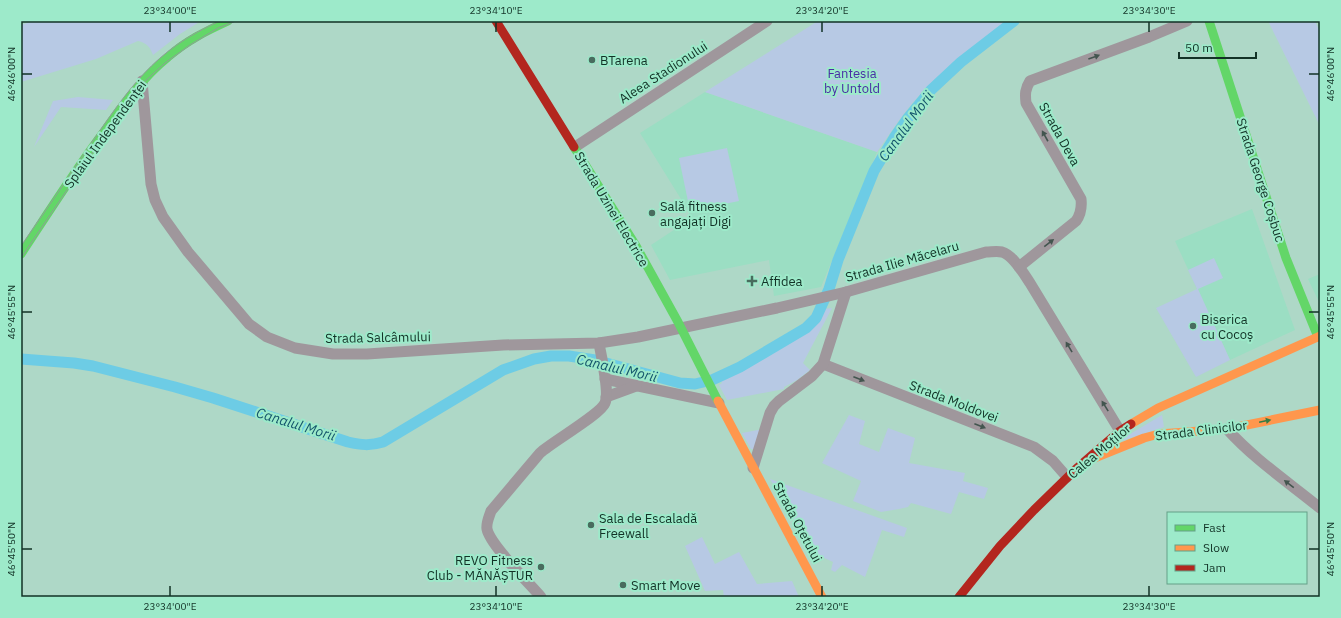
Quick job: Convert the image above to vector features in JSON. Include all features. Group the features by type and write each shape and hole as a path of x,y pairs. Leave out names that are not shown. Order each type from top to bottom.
{"main road":[{"name":"Splaiul Independenței","path":"21,254 84,160 142,81 179,48 200,34 228,21"},
{"name":"Strada Uzinei Electrice","path":"496,21 636,246 719,403"},
{"name":"Strada George Coșbuc","path":"1209,21 1286,258 1319,336"},
{"name":"Calea Moților","path":"959,597 1000,546 1068,477 1120,431 1158,408 1319,336"},
{"name":"Strada Oțetului","path":"719,403 822,597"},
{"name":"Strada Clinicilor","path":"1085,461 1152,436 1174,432 1227,429 1320,410"}],"street":[{"name":"Aleea Stadionului","path":"575,147 767,21"},
{"name":"Strada Deva","path":"1019,267 1076,221 1080,216 1082,205 1081,199 1026,103 1025,87 1030,81 1187,21"},
{"name":"Strada Salcâmului","path":"142,81 150,184 158,209 162,217 188,252 237,311 249,324 263,334 295,348 348,355 503,346 599,343"},
{"name":"Strada Ilie Măcelaru","path":"599,343 681,329 811,301 986,252 1002,252 1008,254 1030,283 1120,431"},
{"path":"751,464 774,406 812,376 823,364 842,293"},
{"path":"541,597 494,543 488,532 487,520 491,511 547,446 600,410 606,403 604,375 599,343"},
{"name":"Strada Moldovei","path":"823,364 1034,447 1053,461 1068,477"},
{"path":"604,375 636,386 719,403"},
{"path":"606,397 636,386"},
{"path":"1227,429 1242,445 1262,462 1320,508"}],"shaded area":[{"path":"705,92 877,152 821,287 774,296 769,260 670,280 651,245 689,220 689,212 640,133"},
{"path":"1252,209 1295,330 1230,360 1175,241"},
{"path":"1320,274 1320,304 1308,279"}],"green space":[{"path":"33,21 201,21 180,34 153,55 148,46 138,41 96,59 21,82 21,25"},
{"name":"Fantesia by Untold","path":"818,21 940,21 941,23 945,21 1007,21 960,57 927,87 896,124 877,152 705,92"},
{"path":"1268,21 1315,21 1320,32 1320,126"},
{"path":"78,97 113,100 106,110 61,107 34,147 53,101"},
{"path":"727,148 739,201 690,211 679,158"},
{"path":"1214,258 1223,278 1198,289 1230,360 1196,377 1156,308 1197,289 1188,270"},
{"path":"832,308 803,363 810,370 797,380 784,387 784,389 727,400 719,385 722,383 720,379 744,369 806,332 820,317 822,309"},
{"path":"849,415 865,421 859,444 879,452 888,428 915,438 909,463 965,473 963,481 988,488 984,499 959,492 951,514 911,503 908,507 881,512 853,501 861,481 822,463"},
{"path":"1162,415 1164,427 1115,443"},
{"path":"763,429 755,449 751,449 742,433"},
{"path":"770,479 907,528 904,537 882,530 865,577 842,565 835,572 831,570 833,562 814,553"},
{"path":"702,537 715,564 739,552 757,584 792,581 799,597 724,597 723,590 705,591 685,546"}],"waterway":[{"name":"Canalul Morii","path":"21,359 93,366 175,387 348,442 366,445 383,442 503,370 534,359 551,356 569,356 595,360 680,383 695,384 712,380 740,367 806,328 816,318 829,289 838,260 874,171 894,138 931,90 961,62 1014,21"}],"tram line":[{"path":"21,246 116,108 144,74 159,59 177,45 197,32 220,21"},
{"path":"21,258 101,140 142,84 165,63 190,45 218,28 236,21"}],"traffic: fast":[{"path":"21,254 82,163 141,83 159,65 189,41 228,21"},
{"path":"1209,21 1286,258 1318,337"},
{"path":"574,147 636,246 678,322 718,401"}],"traffic: slow":[{"path":"1131,424 1158,408 1320,336"},
{"path":"718,401 822,597"},
{"path":"1092,459 1144,438 1159,434 1227,429 1320,410"}],"traffic: jam":[{"path":"496,21 574,147"},
{"path":"959,597 1000,546 1034,510 1075,470 1120,431 1131,424"}],"place":[{"name":"BTarena","path":"592,60"},
{"name":"Sală fitness angajați Digi","path":"652,213"},
{"name":"Affidea","path":"752,281"},
{"name":"Biserica cu Cocoș","path":"1193,326"},
{"name":"Sala de Escaladă Freewall","path":"591,525"},
{"name":"REVO Fitness Club - MĂNĂȘTUR","path":"541,567"},
{"name":"Smart Move","path":"623,585"}]}
